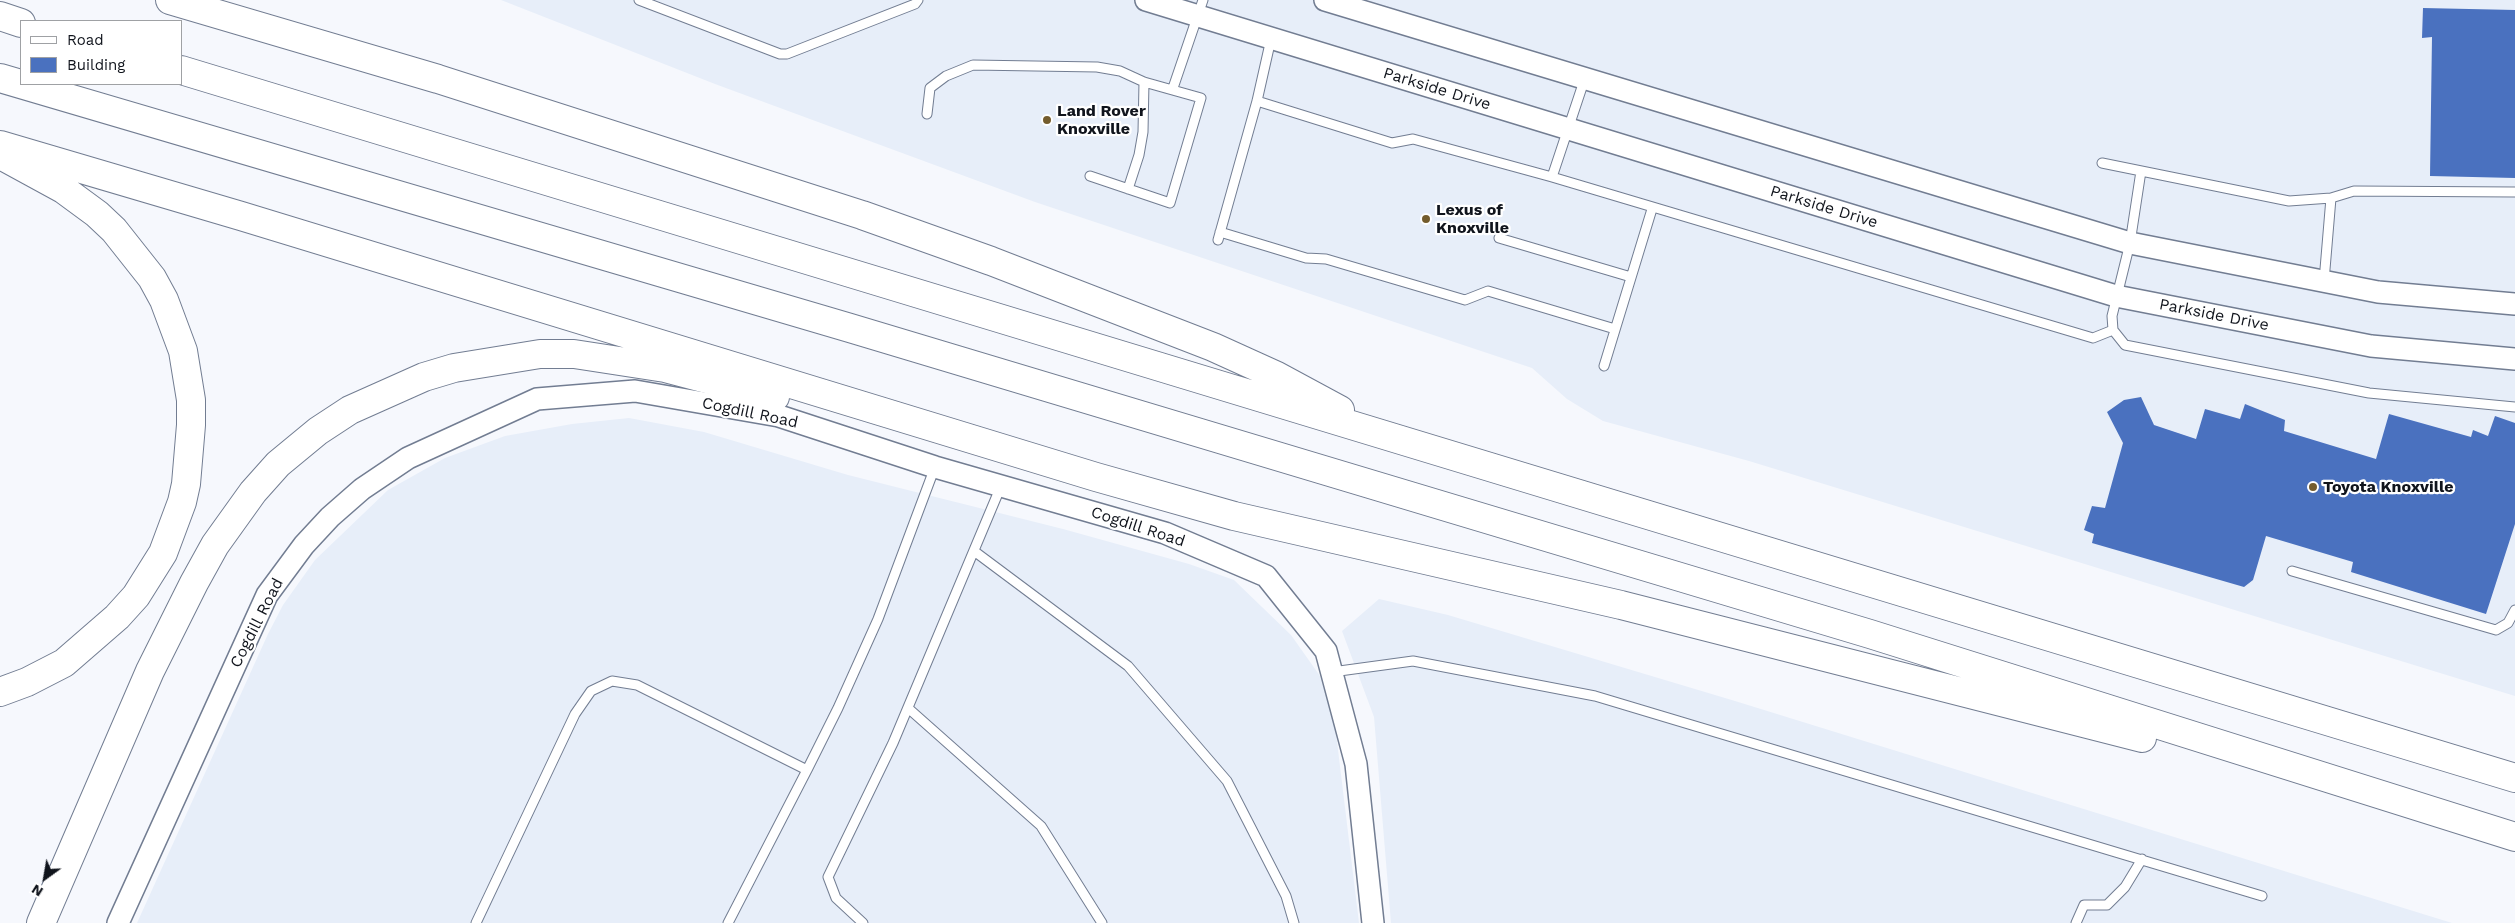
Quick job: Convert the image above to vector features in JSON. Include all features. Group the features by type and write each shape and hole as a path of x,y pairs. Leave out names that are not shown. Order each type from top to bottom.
{"highway":[{"path":"170,0 680,155 991,261 1213,347 1277,376 1394,439"},
{"path":"231,0 322,45"},
{"path":"0,16 20,23"},
{"path":"182,70 820,262 1394,439 2515,778"},
{"path":"0,78 20,84"},
{"path":"24,85 860,330 1803,614 2515,837"},
{"path":"0,145 241,216 1096,477 1234,516"},
{"path":"0,156 63,189 81,202 114,230 136,255 164,300 177,333 187,372 191,425 186,484 182,502 163,553 136,596 118,617 64,663 27,682 0,692"},
{"path":"41,923 150,671 194,582 215,545 253,492 297,447 350,410 424,377 454,368 540,354 574,354 630,361 665,368 1020,464 1234,516 1621,605 2431,811"}],"street":[{"name":"Parkside Drive","path":"1146,0 1201,8 1272,39 2116,296 2371,346 2515,359"},
{"path":"1324,0 2130,243 2378,292 2515,304"},
{"name":"Cogdill Road","path":"118,923 268,595 304,545 330,517 362,488 408,458 537,399 635,391 779,416 935,467 1166,533 1266,576 1326,651 1356,764 1373,923"}],"lane":[{"path":"639,0 780,54 787,54 916,4 918,0"},
{"path":"1173,88 1201,8"},
{"path":"1272,39 1257,102 1219,236 1306,258 1326,259 1465,300 1488,291 1615,329"},
{"path":"927,114 930,88 946,76 973,65 1097,67 1120,71 1144,82 1173,88 1200,98 1170,203 1090,176"},
{"path":"1552,178 1585,78"},
{"path":"1128,188 1139,155 1143,132 1144,82"},
{"path":"1257,102 1392,143 1413,139 1552,178 2093,338 2113,330"},
{"path":"2102,163 2289,201 2331,198 2354,191 2515,192"},
{"path":"2141,171 2130,243 2112,316 2113,330 2125,345 2369,393 2515,407"},
{"path":"2324,281 2331,198"},
{"path":"1604,366 1652,209"},
{"path":"1500,238 1631,277"},
{"path":"728,923 838,708 878,619 935,467"},
{"path":"863,923 836,898 828,877 908,708 1001,485"},
{"path":"974,551 1128,666 1178,723 1227,781 1286,896 1294,923"},
{"path":"2292,571 2496,630 2508,624 2515,610"},
{"path":"1332,672 1413,661 1595,696 2262,896"},
{"path":"476,923 580,706 591,691 612,681 637,685 807,770"},
{"path":"908,708 1041,826 1102,923"},
{"path":"2076,923 2084,905 2108,905 2125,886 2142,859"}],"shaded area":[{"path":"501,0 2515,0 2515,696 1749,461 1603,421 1567,399 1532,368 1035,202 715,84"},
{"path":"629,418 704,432 848,475 1063,529 1189,564 1234,580 1291,635 1320,676 1335,725 1359,923 137,923 268,634 283,605 315,560 388,490 445,458 505,436 572,424"},
{"path":"1379,599 1448,615 1735,701 2452,923 1391,923 1374,717 1342,631"}],"building":[{"path":"2423,8 2515,10 2515,178 2430,176 2432,37 2422,38"},
{"name":"Toyota Knoxville","path":"2141,397 2154,425 2196,439 2205,409 2240,419 2245,404 2285,420 2284,431 2376,459 2389,414 2471,437 2473,430 2488,436 2495,416 2515,423 2515,524 2486,614 2351,572 2353,562 2266,536 2253,580 2244,587 2092,543 2094,534 2084,530 2092,506 2105,508 2123,443 2107,412 2124,400"}],"place":[{"name":"Land Rover Knoxville","path":"1047,120"},
{"name":"Lexus of Knoxville","path":"1426,219"},
{"name":"Toyota Knoxville","path":"2313,487"}]}
